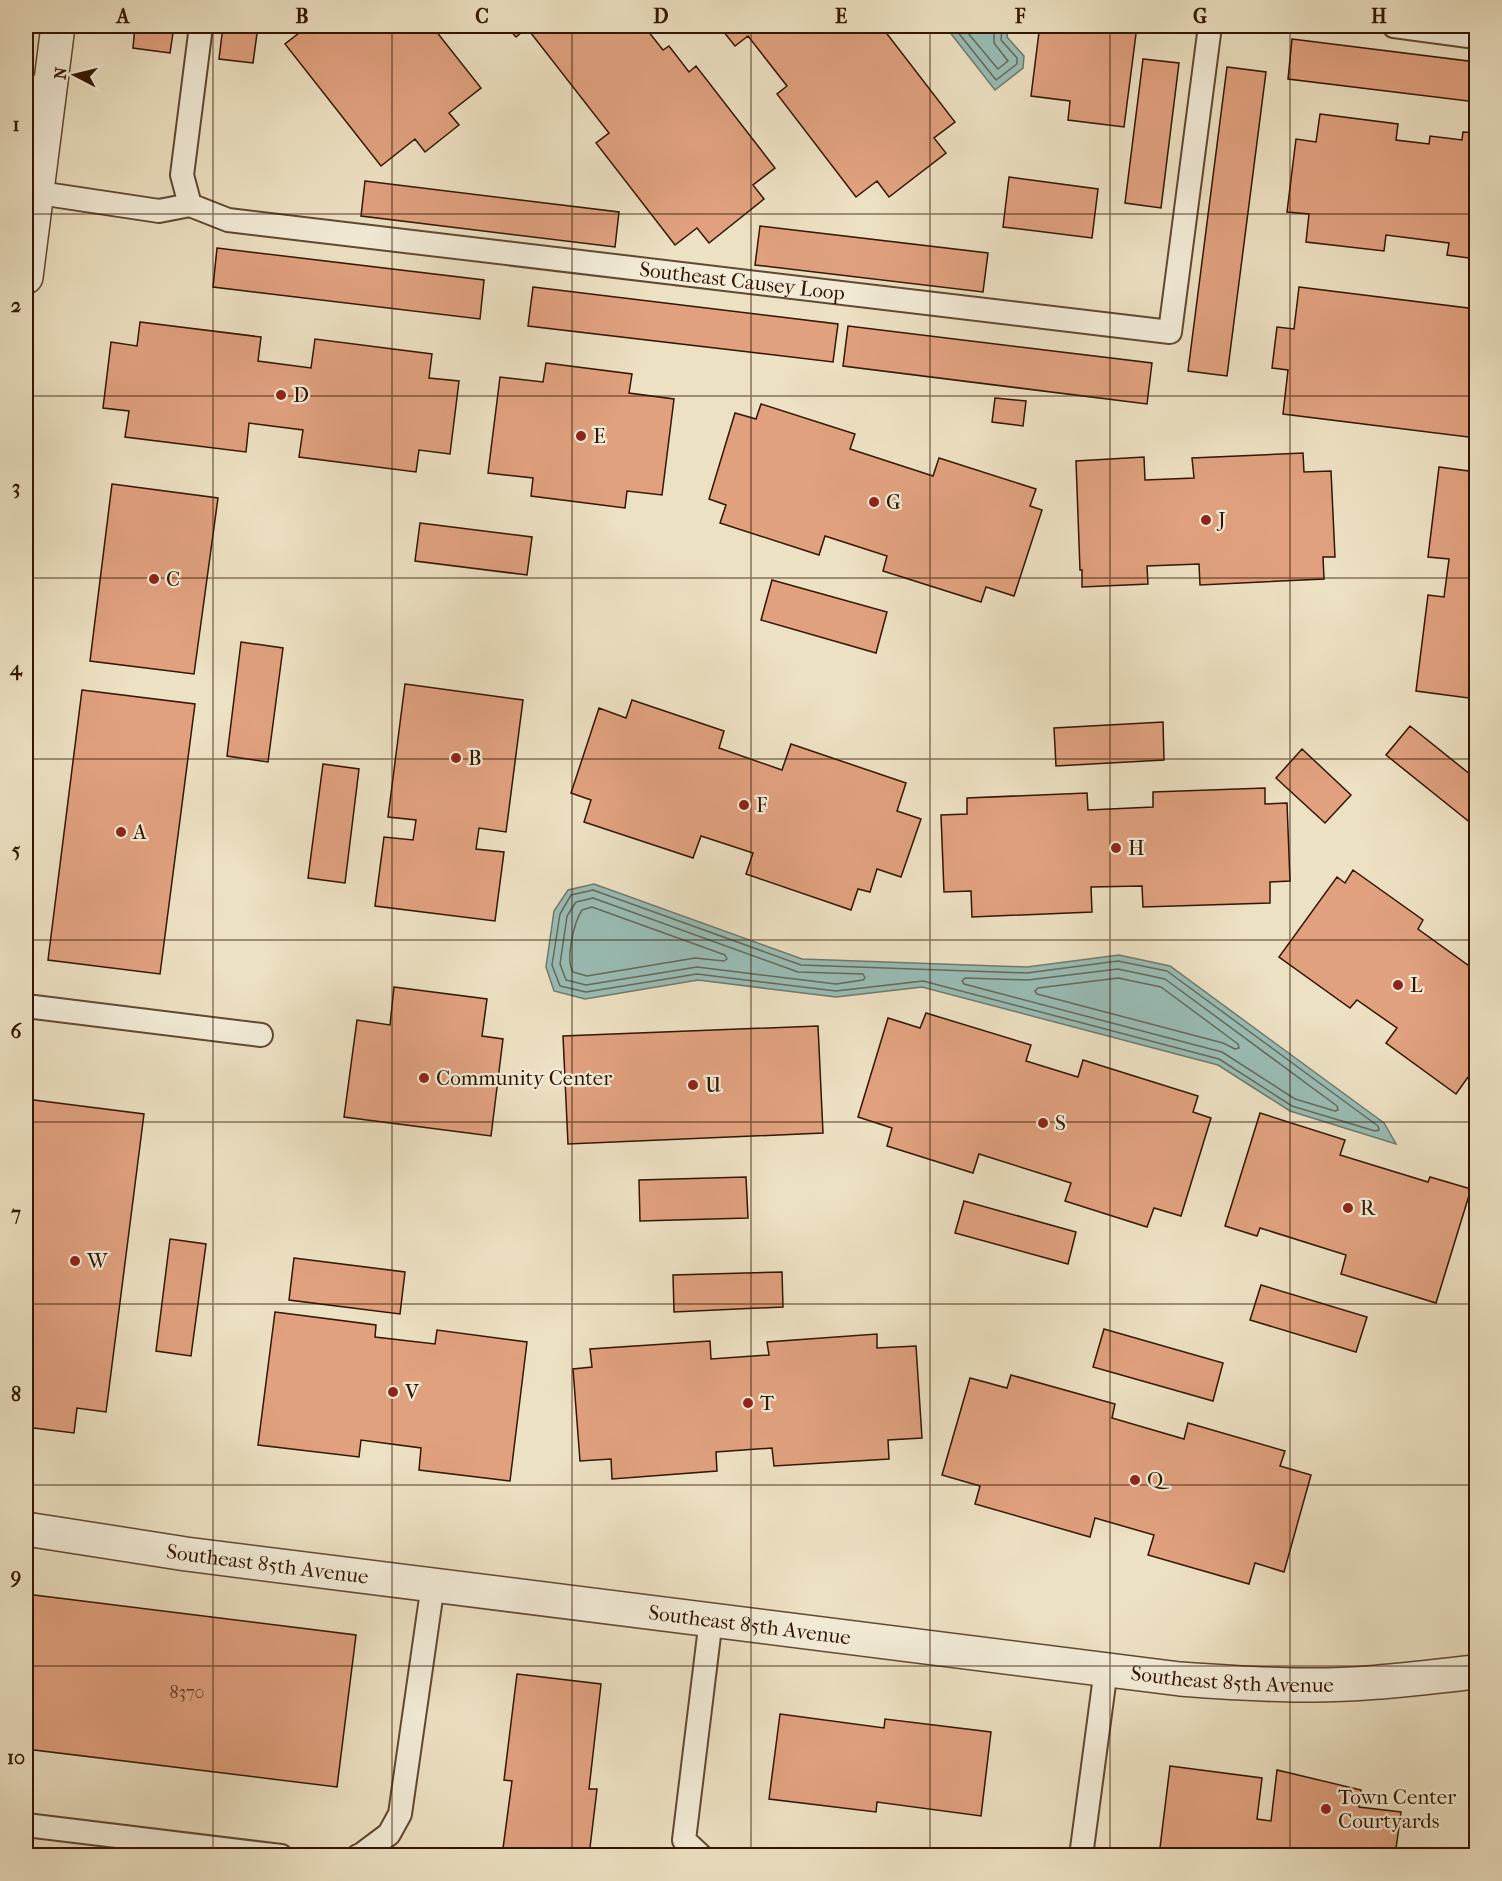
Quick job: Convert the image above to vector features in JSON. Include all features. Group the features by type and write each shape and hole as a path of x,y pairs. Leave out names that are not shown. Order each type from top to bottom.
{"street":[{"path":"26,277 38,86 58,26"},
{"name":"Southeast 85th Avenue","path":"26,1529 186,1554 1180,1679 1304,1686 1391,1681 1476,1672"}],"lane":[{"path":"31,192 159,211 190,205 182,175 201,26"},
{"name":"Southeast Causey Loop","path":"190,205 228,220 1170,332 1209,26"},
{"path":"1394,26 1476,37"},
{"path":"26,1006 261,1035"},
{"path":"358,1856 389,1834 400,1814 433,1584"},
{"path":"701,1856 684,1840 711,1619"},
{"path":"1081,1856 1106,1669"},
{"path":"26,1825 281,1856"}],"water":[{"path":"945,26 1008,26 1007,37 1024,56 1023,68 995,90"},
{"path":"594,884 802,959 1027,967 1119,955 1170,966 1384,1123 1396,1144 1290,1111 1218,1065 922,987 836,997 698,980 585,999 554,991 546,967 554,911 568,890"}],"building":[{"path":"135,26 174,26 170,53 133,48"},
{"path":"223,26 258,26 253,63 219,59"},
{"path":"308,26 432,26 481,88 449,113 459,125 425,152 415,139 381,166 285,44"},
{"path":"506,26 644,26 663,50 669,46 689,72 696,66 775,168 753,185 764,199 709,243 697,228 675,245 596,143 609,133 527,28 516,37"},
{"path":"719,26 881,26 955,122 934,138 946,153 889,197 877,181 856,197 777,94 787,86 748,36 735,46"},
{"path":"1036,26 1137,26 1124,127 1068,120 1070,101 1031,96 1039,32 1035,31"},
{"path":"1292,39 1476,62 1476,102 1288,79"},
{"path":"1143,59 1179,63 1161,208 1125,203"},
{"path":"1227,67 1266,72 1227,376 1188,371"},
{"path":"1320,114 1398,124 1396,140 1429,144 1430,136 1462,140 1463,132 1476,133 1476,259 1447,255 1449,243 1386,235 1384,251 1306,242 1309,214 1287,212 1296,139 1316,142"},
{"path":"1009,177 1098,189 1092,238 1003,227"},
{"path":"365,181 619,212 615,247 361,216"},
{"path":"760,226 988,253 983,292 755,265"},
{"path":"217,248 484,280 480,319 213,287"},
{"path":"533,287 838,324 833,362 528,326"},
{"path":"1299,287 1476,309 1476,438 1283,414 1288,370 1272,368 1277,327 1294,329"},
{"name":"D","path":"140,322 261,337 258,361 311,368 315,339 432,354 429,378 459,381 450,454 419,450 416,472 299,457 303,430 249,423 246,452 125,437 129,411 103,408 111,342 137,346"},
{"path":"848,326 1152,363 1147,404 843,366"},
{"name":"E","path":"546,363 632,374 629,393 674,399 662,495 627,491 625,508 531,496 533,478 488,473 500,377 543,382"},
{"path":"995,398 1026,401 1023,426 992,422"},
{"name":"G","path":"761,404 855,434 850,449 933,476 939,458 1036,489 1030,506 1042,510 1014,596 986,587 981,602 883,571 887,556 825,536 819,555 720,523 726,505 709,499 735,413 756,419"},
{"name":"J","path":"1303,453 1304,472 1331,471 1335,557 1323,557 1324,579 1200,585 1199,564 1147,566 1148,584 1082,587 1076,461 1144,457 1145,480 1194,478 1192,458"},
{"path":"1439,467 1476,472 1476,699 1416,691 1428,595 1444,597 1449,559 1428,557"},
{"name":"C","path":"112,484 218,498 194,674 90,661"},
{"path":"420,523 532,537 527,575 415,561"},
{"path":"772,580 887,612 876,653 761,620"},
{"path":"241,642 283,648 268,762 227,756"},
{"name":"B","path":"405,684 523,700 506,832 479,828 476,849 504,852 495,921 375,906 384,837 413,840 416,820 388,817"},
{"name":"A","path":"82,690 195,704 160,974 48,960"},
{"name":"F","path":"632,700 724,731 719,748 782,770 791,744 906,783 897,811 921,819 901,877 877,869 870,892 858,889 851,910 746,874 753,853 701,836 693,858 584,822 591,800 571,793 599,708 626,718"},
{"path":"1163,722 1164,760 1056,766 1054,728"},
{"path":"1410,726 1476,779 1476,819 1472,824 1386,755"},
{"path":"1302,749 1351,795 1325,823 1276,778"},
{"path":"323,764 359,769 345,883 308,878"},
{"name":"H","path":"1265,788 1265,804 1287,803 1290,881 1270,882 1270,903 1143,907 1142,886 1091,887 1092,912 972,917 971,891 944,892 941,815 967,814 967,798 1087,793 1088,810 1153,807 1153,792"},
{"name":"L","path":"1353,870 1423,920 1418,929 1476,971 1476,1066 1456,1094 1386,1043 1397,1028 1357,1000 1350,1008 1279,957 1337,877 1345,883"},
{"name":"Community Center","path":"394,987 487,999 482,1036 503,1039 491,1136 344,1117 357,1020 390,1025"},
{"name":"S","path":"926,1013 1031,1045 1026,1061 1078,1077 1083,1060 1198,1096 1193,1112 1211,1118 1181,1216 1154,1208 1147,1227 1065,1201 1071,1183 979,1154 973,1173 887,1146 892,1128 858,1117 888,1018 920,1028"},
{"name":"U","path":"818,1026 823,1133 568,1144 563,1036"},
{"name":"W","path":"26,1099 144,1114 106,1412 77,1408 74,1433 26,1427"},
{"name":"R","path":"1260,1113 1345,1140 1340,1155 1428,1182 1430,1177 1471,1189 1436,1303 1341,1274 1346,1255 1260,1228 1257,1236 1225,1226"},
{"path":"746,1177 748,1218 640,1221 639,1180"},
{"path":"964,1201 1076,1232 1068,1264 955,1233"},
{"path":"170,1239 206,1244 191,1356 156,1351"},
{"path":"294,1258 405,1272 400,1314 289,1300"},
{"path":"782,1272 783,1307 674,1312 673,1275"},
{"path":"1261,1285 1367,1317 1356,1352 1250,1320"},
{"name":"V","path":"275,1312 376,1325 375,1337 435,1344 437,1330 527,1342 510,1481 419,1470 421,1448 361,1440 359,1457 258,1445"},
{"path":"1476,1323 1476,1407 1471,1324"},
{"path":"1104,1329 1223,1363 1213,1401 1093,1367"},
{"name":"T","path":"877,1334 877,1348 916,1346 922,1438 888,1440 889,1459 774,1466 772,1448 716,1452 717,1471 612,1479 611,1459 580,1461 573,1369 592,1367 590,1349 710,1341 711,1359 769,1355 767,1342"},
{"name":"Q","path":"1011,1375 1115,1404 1112,1418 1184,1439 1188,1423 1285,1451 1280,1466 1311,1475 1284,1572 1255,1563 1249,1584 1148,1555 1154,1535 1095,1518 1090,1537 975,1504 980,1486 942,1475 970,1378 1007,1388"},
{"path":"26,1594 356,1635 337,1787 26,1749"},
{"path":"517,1674 601,1684 589,1789 597,1789 589,1856 502,1856 512,1781 504,1780"},
{"path":"780,1714 884,1728 885,1719 991,1732 981,1816 877,1802 876,1812 769,1799"},
{"name":"Town Center Courtyards","path":"1170,1766 1262,1778 1257,1819 1271,1821 1277,1770 1361,1790 1359,1807 1401,1812 1395,1856 1159,1856"}],"place":[{"name":"D","path":"281,395"},
{"name":"E","path":"581,436"},
{"name":"G","path":"874,502"},
{"name":"J","path":"1206,520"},
{"name":"C","path":"154,579"},
{"name":"B","path":"456,758"},
{"name":"F","path":"744,805"},
{"name":"A","path":"121,832"},
{"name":"H","path":"1116,848"},
{"name":"L","path":"1398,985"},
{"name":"Community Center","path":"424,1078"},
{"name":"U","path":"693,1085"},
{"name":"S","path":"1043,1123"},
{"name":"R","path":"1348,1208"},
{"name":"W","path":"75,1261"},
{"name":"V","path":"393,1392"},
{"name":"T","path":"748,1403"},
{"name":"Q","path":"1135,1480"},
{"name":"Town Center Courtyards","path":"1326,1809"}]}
